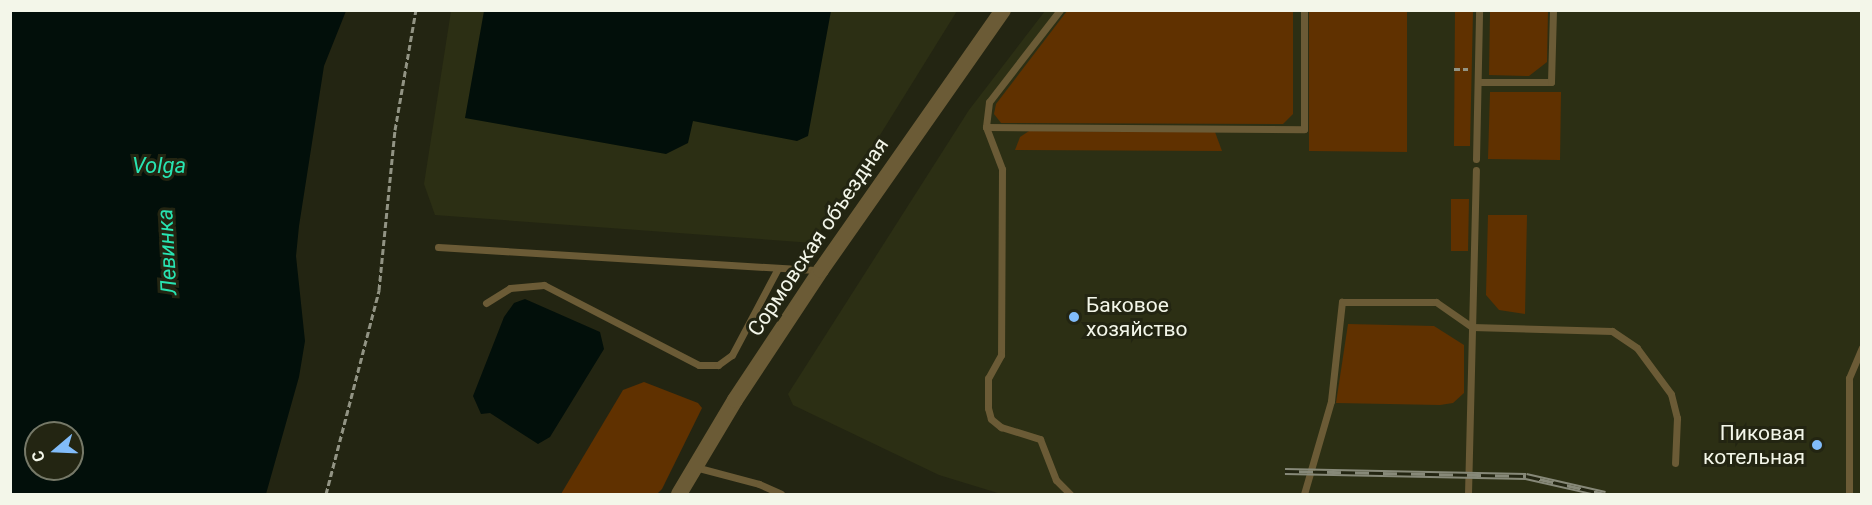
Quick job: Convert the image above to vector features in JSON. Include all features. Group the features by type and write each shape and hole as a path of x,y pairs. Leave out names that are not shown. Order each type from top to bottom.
{"street":[{"name":"Сормовская объездная","path":"680,495 695,466 821,270 1003,10"}],"lane":[{"path":"1060,10 989,102 986,127 1002,169 1001,355 988,378 988,408 992,419 1001,427 1040,439 1056,480 1070,495"},
{"path":"986,127 1304,129 1304,10"},
{"path":"1476,159 1479,10"},
{"path":"1478,82 1551,81 1553,10"},
{"path":"1468,495 1476,170"},
{"path":"438,247 821,270"},
{"path":"486,303 510,288 544,285 699,365 718,365 732,355 778,268"},
{"path":"1304,495 1331,401 1342,302 1436,302 1472,327 1612,331 1637,348 1671,394 1677,418 1675,463"},
{"path":"1849,495 1849,378 1862,348"},
{"path":"695,466 759,484 781,495"}],"path":[{"path":"326,495 379,290 395,130 416,10"}],"shaded area":[{"path":"451,11 957,11 813,243 435,215 424,184"},
{"path":"1045,11 1861,11 1861,494 1001,494 939,475 793,405 788,394 969,110"},
{"path":"1067,11 1293,11 1293,114 1283,124 1001,123 994,114 996,104"},
{"path":"1309,11 1407,11 1407,152 1309,151"},
{"path":"1455,11 1473,11 1470,146 1454,146"},
{"path":"1490,11 1548,11 1547,62 1529,76 1489,75"},
{"path":"1490,92 1561,92 1560,160 1488,159"},
{"path":"1029,131 1215,132 1222,151 1015,150 1020,137"},
{"path":"1451,199 1469,199 1468,251 1451,251"},
{"path":"1488,215 1527,215 1525,314 1499,310 1486,295"},
{"path":"1348,324 1434,326 1464,345 1464,393 1453,403 1440,405 1336,403"},
{"path":"644,382 698,403 702,408 662,489 657,494 561,494 623,390"}],"water":[{"name":"Volga","path":"10,11 346,11 324,66 299,226 296,256 305,341 299,377 266,494 11,494"},
{"path":"484,11 831,11 808,136 797,141 693,121 688,143 666,154 465,118"},
{"path":"525,299 600,332 604,349 550,437 538,444 490,413 481,414 473,396 504,317 514,303"}],"railway":[{"path":"1285,471 1526,476 1605,494"}],"place":[{"name":"Баковое хозяйство","path":"1074,317"},
{"name":"Пиковая котельная","path":"1817,445"}],"water label":[{"name":"Левинка","path":"167,252"}]}
